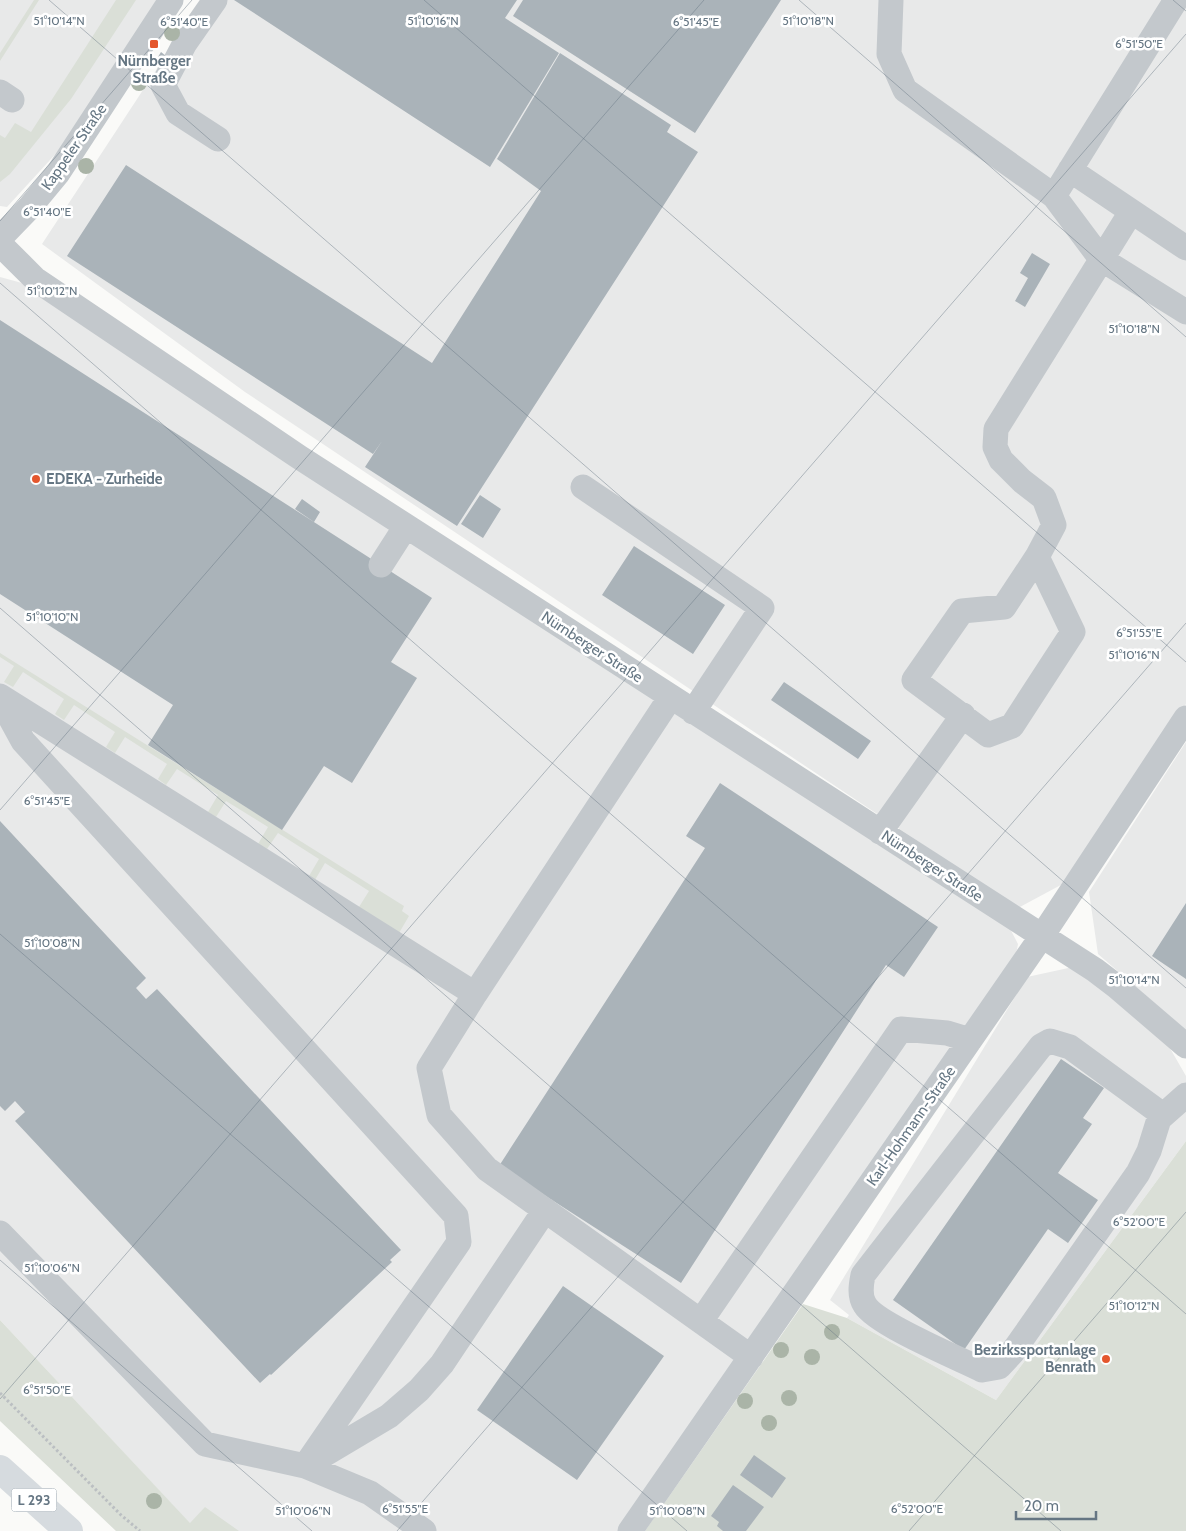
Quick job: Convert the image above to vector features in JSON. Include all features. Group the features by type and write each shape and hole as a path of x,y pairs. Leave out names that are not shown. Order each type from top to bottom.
{"highway":[{"name":"L 293","path":"0,1469 69,1531"}],"street":[{"name":"Kappeler Straße","path":"0,238 29,208 58,173 171,0"},
{"path":"215,0 185,43 163,85 178,113 218,139"},
{"path":"891,0 889,54 905,90 1054,196 1101,259 1186,312"},
{"path":"1054,196 1176,0"},
{"path":"1070,170 1186,248"},
{"path":"1037,557 1073,632 1012,726 988,734 914,680 962,610 1004,607 1037,557 1054,525 1044,498 1022,481 1001,460 995,447 996,429 1131,212"},
{"name":"Nürnberger Straße","path":"0,244 35,278 55,293 299,457 670,698 1042,936 1116,986 1186,1046"},
{"path":"582,487 762,608 693,712"},
{"path":"381,565 406,526"},
{"path":"0,697 475,994"},
{"path":"0,697 23,741 456,1216 459,1242 305,1466"},
{"path":"670,698 475,994 429,1068 439,1114 487,1169 751,1357"},
{"path":"880,832 963,715"},
{"name":"Karl-Hohmann-Straße","path":"630,1531 1042,936 1184,725"},
{"path":"700,1321 901,1029 947,1033 970,1040"},
{"path":"1163,1115 1070,1047 1050,1041 1041,1046 862,1275 860,1289 864,1305 879,1320 982,1370 999,1367 1012,1353 1138,1173 1163,1115 1186,1095"},
{"path":"305,1466 389,1416 419,1390 442,1364 545,1210"},
{"path":"0,1234 205,1444 305,1466 370,1492 424,1531"}],"path":[{"path":"0,1393 121,1515 140,1531"}],"shaded area":[{"path":"0,0 160,0 82,125 7,207 0,206"},
{"path":"34,0 39,0 0,61 0,53"},
{"path":"116,0 136,0 71,99 10,174 0,182 0,135 5,138 15,123 31,132"},
{"path":"202,0 1186,0 1186,704 1072,879 1018,908 245,392 42,244"},
{"path":"0,277 22,283 1005,919 1018,944 1014,965 619,1531 197,1531 0,1320"},
{"path":"0,653 404,906 402,911 409,916 399,933 359,907 369,891 325,863 315,880 309,876 319,859 278,833 267,849 258,844 268,827 226,801 216,817 208,812 218,795 177,769 166,785 158,779 167,764 125,737 115,753 106,747 115,732 74,705 64,720 55,714 64,699 23,672 13,687 4,682 14,666 0,657"},
{"path":"1186,742 1186,1032 1098,954 1089,892"},
{"path":"1073,967 1160,1031 1186,1076 1186,1141 996,1400 847,1318 849,1315 830,1300 1027,977"},
{"name":"Bezirkssportanlage Benrath","path":"1186,1141 1186,1531 645,1531 803,1304 847,1318 996,1400"},
{"path":"0,1320 190,1523 205,1507 239,1531 116,1531 0,1421"}],"building":[{"path":"234,0 517,0 505,18 559,53 490,167"},
{"path":"523,0 781,0 695,133 513,16"},
{"path":"161,52 166,56 159,68 153,65"},
{"path":"560,53 671,125 667,132 698,152 457,526 365,467 382,441 373,454 67,256 126,165 432,363 541,191 497,159"},
{"path":"1032,253 1050,264 1025,307 1015,301 1028,278 1020,273"},
{"path":"0,320 432,598 391,662 417,678 352,783 324,766 282,830 148,745 173,705 0,594"},
{"path":"480,495 501,509 483,538 461,524"},
{"path":"302,499 320,512 314,522 295,509"},
{"path":"634,546 725,605 693,654 602,595"},
{"path":"784,682 871,741 858,759 771,700"},
{"path":"720,783 938,927 904,977 886,965 681,1283 499,1166 705,848 686,836"},
{"path":"0,821 146,978 136,988 146,999 157,989 401,1250 390,1260 392,1262 271,1375 260,1383 15,1121 25,1112 15,1101 5,1111 0,1106"},
{"path":"1186,903 1186,979 1152,956"},
{"path":"1061,1059 1104,1088 1083,1118 1092,1124 1058,1173 1098,1200 1068,1243 1048,1229 964,1350 893,1300"},
{"path":"563,1286 664,1356 577,1480 477,1410"},
{"path":"754,1455 786,1478 772,1498 740,1475"},
{"path":"733,1485 764,1507 746,1531 723,1531 717,1526 719,1522 711,1516"}],"place":[{"name":"Nürnberger Straße","path":"154,44"},
{"name":"EDEKA - Zurheide","path":"36,479"},
{"name":"Bezirkssportanlage Benrath","path":"1106,1359"}]}
